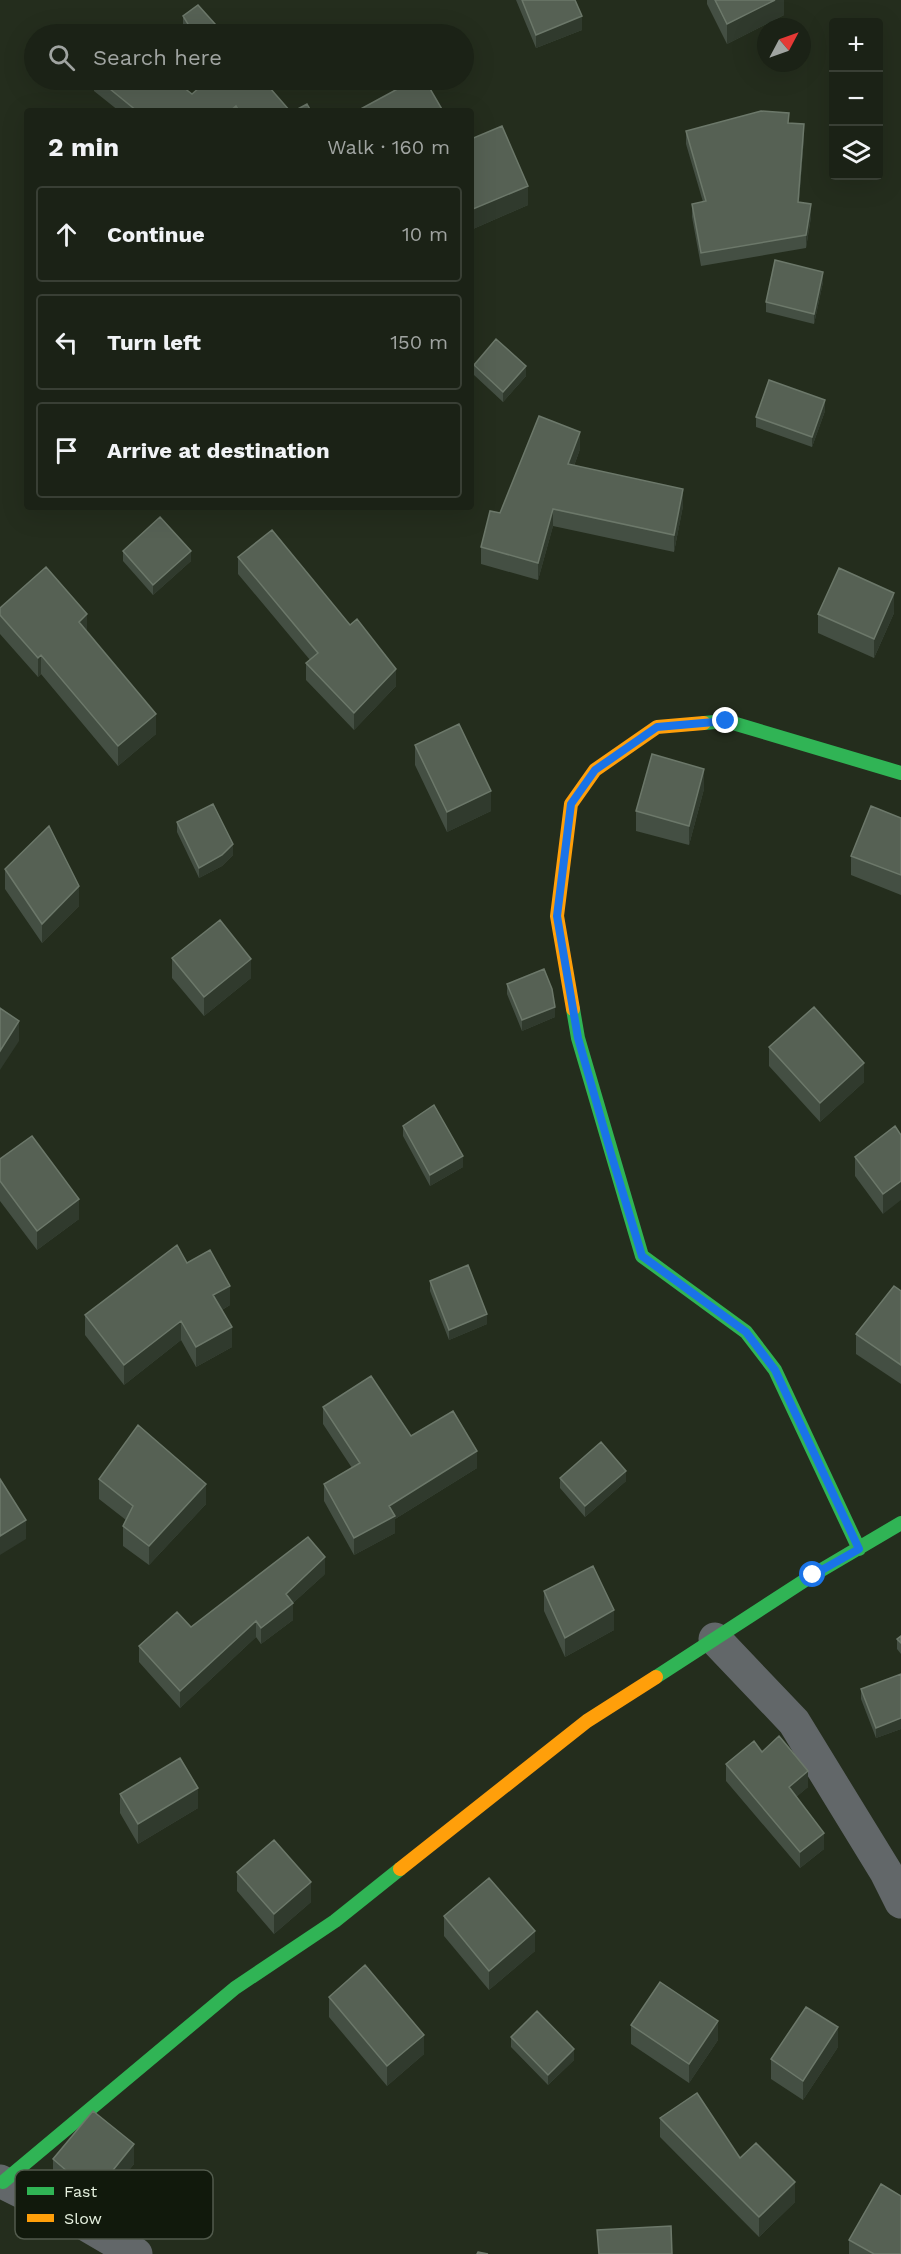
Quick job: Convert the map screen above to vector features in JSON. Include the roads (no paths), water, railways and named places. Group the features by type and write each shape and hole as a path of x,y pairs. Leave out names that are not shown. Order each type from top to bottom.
{"street":[{"path":"859,1549 775,1370 746,1332 642,1256 578,1038 557,916 571,804 595,770 657,727 726,721 901,773"},
{"path":"15,2188 1,2181 235,1988 335,1921 587,1721 901,1523"},
{"path":"715,1639 794,1722 886,1872 901,1902"},
{"path":"110,2239 136,2254"}]}
